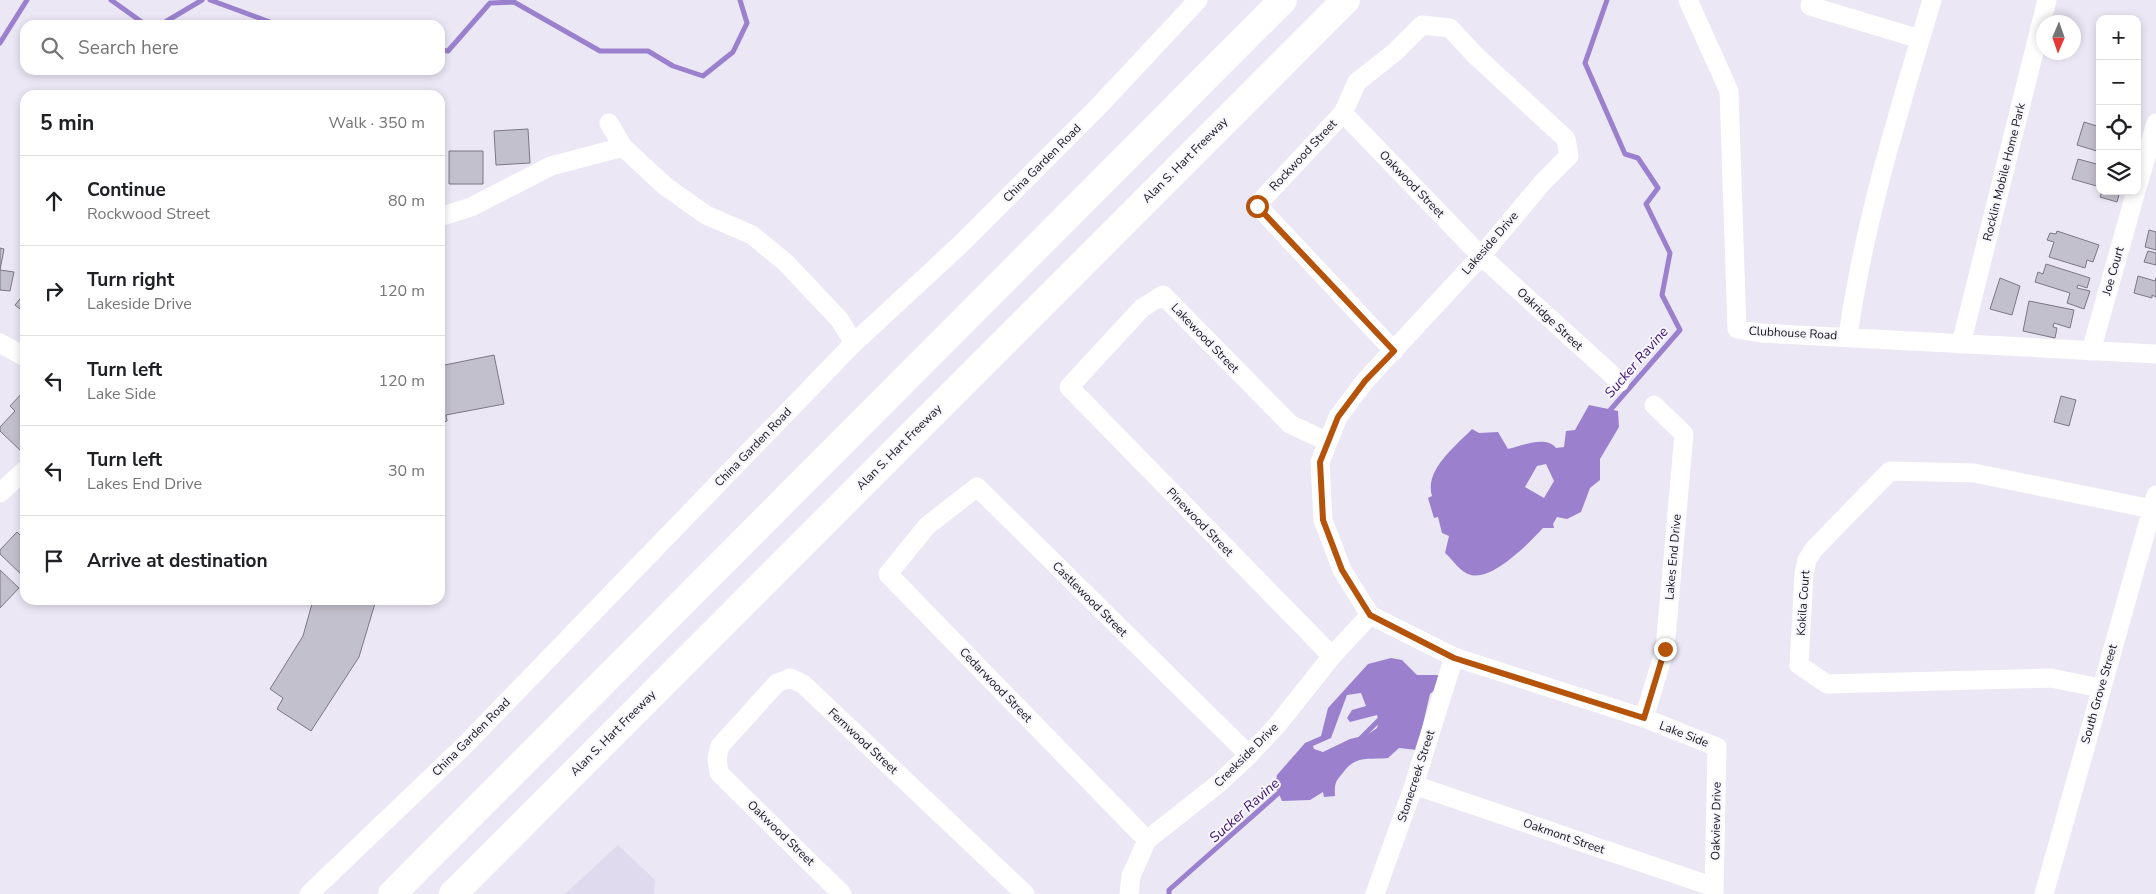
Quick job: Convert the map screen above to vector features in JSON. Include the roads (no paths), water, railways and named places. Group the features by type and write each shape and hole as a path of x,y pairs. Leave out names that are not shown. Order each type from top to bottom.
{"highway":[{"path":"396,889 1283,0"},
{"name":"Alan S. Hart Freeway","path":"453,894 1346,0"},
{"path":"467,894 492,855"}],"street":[{"name":"China Garden Road","path":"309,894 466,744 854,343 962,243 1077,128 1198,0"},
{"name":"Clubhouse Road","path":"1688,0 1729,91 1737,329 1761,333 1848,336 2156,354"},
{"path":"1812,0 1810,6 1920,39"},
{"path":"1848,336 1855,284 1870,220 1932,0"},
{"name":"Rocklin Mobile Home Park","path":"1961,344 2046,0"},
{"name":"Lakeside Drive","path":"1343,113 1357,82 1395,52 1422,25 1450,28 1475,55 1566,139 1569,156 1542,182 1481,256 1365,381 1338,417 1320,462 1323,520 1342,570 1370,615"},
{"name":"Oakwood Street","path":"1343,113 1481,256"},
{"name":"Rockwood Street","path":"1343,113 1257,206 1394,351"},
{"path":"609,123 623,147 665,186 706,215 752,235 785,262 839,319 854,343"},
{"name":"Joe Court","path":"2141,176 2156,123"},
{"path":"445,215 471,207 551,166 623,147"},
{"name":"Joe Court","path":"2091,351 2136,195"},
{"name":"Oakridge Street","path":"1481,256 1620,382"},
{"name":"Lakewood Street","path":"1069,387 1142,308 1163,294 1290,424 1328,442"},
{"path":"0,343 20,354"},
{"name":"Pinewood Street","path":"1069,387 1332,656"},
{"name":"Lakes End Drive","path":"1644,718 1665,649 1684,434 1654,405"},
{"name":"Kokila Court","path":"2100,688 2051,678 1827,684 1799,665 1804,574 1807,560 1814,548 1890,471 1974,473 2154,502"},
{"path":"0,493 20,475"},
{"name":"Castlewood Street","path":"927,526 977,487 1248,755"},
{"name":"South Grove Street","path":"2044,894 2100,688 2154,502"},
{"name":"Cedarwood Street","path":"927,526 888,574 1147,840"},
{"name":"Creekside Drive","path":"1129,894 1131,876 1147,840 1218,784 1248,755 1278,724 1332,656 1370,615"},
{"name":"Lake Side","path":"1370,615 1454,658 1644,718 1717,747"},
{"name":"Stonecreek Street","path":"1375,894 1414,784 1454,658"},
{"name":"Fernwood Street","path":"719,773 717,759 720,746 777,683 790,678 802,684 1024,894"},
{"name":"Oakview Drive","path":"1714,891 1717,747"},
{"name":"Oakwood Street","path":"719,773 842,894"},
{"name":"Oakmont Street","path":"1414,784 1714,891"}],"waterway":[{"path":"0,43 27,0"},
{"path":"111,0 139,20"},
{"path":"168,20 202,0"},
{"path":"210,0 264,20"},
{"path":"445,51 448,51 490,3 514,2 600,51 648,51 673,66 703,76 733,52 747,23 740,0"},
{"name":"Sucker Ravine","path":"1605,416 1680,330 1662,295 1670,253 1646,204 1658,188 1638,158 1625,154 1585,63 1607,0"},
{"name":"Sucker Ravine","path":"1359,740 1380,719"},
{"name":"Sucker Ravine","path":"1169,894 1169,890 1282,790"}]}
